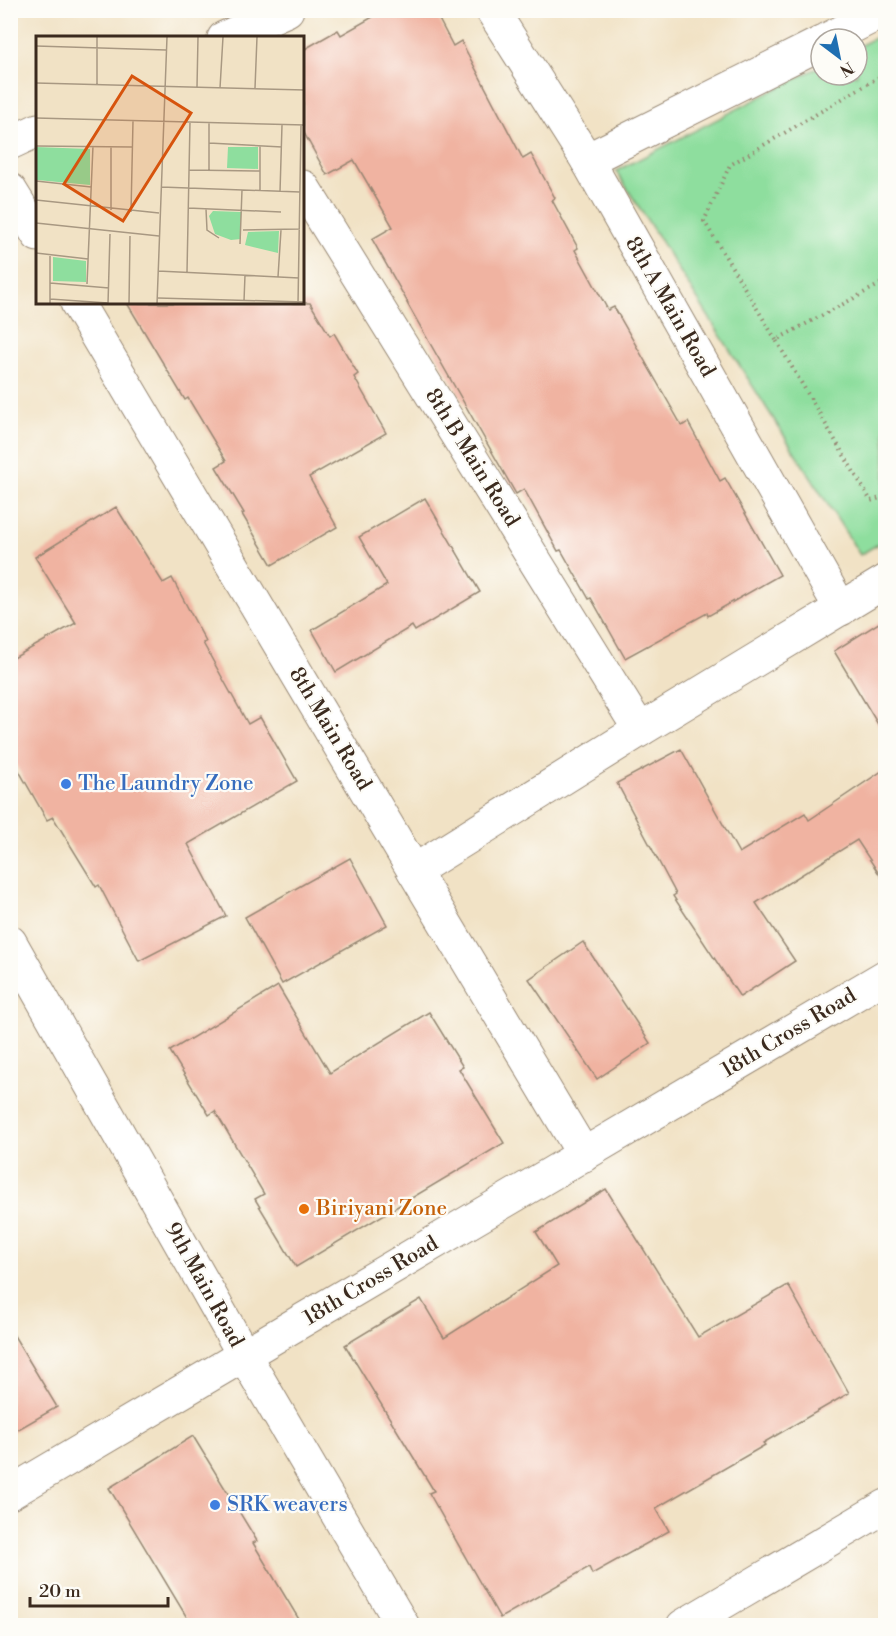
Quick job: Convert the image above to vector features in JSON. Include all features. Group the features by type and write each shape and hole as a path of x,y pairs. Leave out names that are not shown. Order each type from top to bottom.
{"street":[{"path":"228,36 287,10"},
{"name":"8th A Main Road","path":"492,10 587,160 841,609"},
{"path":"852,27 885,10"},
{"path":"587,160 809,49"},
{"path":"10,143 36,131"},
{"name":"8th B Main Road","path":"304,189 640,730"},
{"path":"10,190 36,232"},
{"name":"8th Main Road","path":"79,304 584,1155"},
{"path":"414,871 640,730 885,582"},
{"name":"9th Main Road","path":"10,942 244,1355 402,1626"},
{"name":"18th Cross Road","path":"10,1493 885,976"},
{"path":"683,1626 885,1506"}],"path":[{"path":"885,73 730,165 704,221 872,501 885,496"},
{"path":"776,340 885,280"}],"green space":[{"path":"885,33 885,540 860,555 616,171 809,72 809,87 869,87 869,41"}],"building":[{"path":"385,10 434,10 453,46 461,41 523,159 531,154 578,248 575,250 608,310 614,307 682,426 688,422 720,481 725,478 780,575 708,616 707,613 625,658 561,550 558,551 524,489 516,494 372,239 393,227 354,160 327,175 304,133 304,49 338,30 341,35"},
{"path":"310,303 330,336 334,333 358,374 354,377 386,433 309,477 337,527 272,565 216,467 226,461 188,398 185,400 128,304"},
{"path":"425,498 480,592 415,631 412,626 336,672 312,630 387,585 359,537"},
{"path":"116,507 163,583 172,578 206,642 203,643 248,724 260,717 297,781 188,844 226,916 139,961 99,885 96,887 53,817 47,820 10,755 10,660 76,623 35,557"},
{"path":"885,619 885,736 834,651"},
{"path":"681,749 739,853 805,813 809,820 885,769 885,883 857,840 756,903 795,961 740,997 673,896 676,894 617,783"},
{"path":"350,858 387,925 282,984 245,917"},
{"path":"583,942 650,1043 597,1079 529,979"},
{"path":"278,986 330,1073 429,1012 463,1067 459,1069 504,1143 296,1267 255,1199 264,1194 215,1111 209,1115 170,1051"},
{"path":"606,1189 698,1337 788,1285 849,1393 656,1508 669,1531 592,1574 589,1567 500,1618 429,1493 434,1491 345,1345 421,1299 444,1338 557,1266 536,1232"},
{"path":"10,1329 57,1407 10,1434"},
{"path":"193,1436 257,1541 253,1543 303,1626 192,1626 109,1488"}],"place":[{"name":"The Laundry Zone","path":"66,784"},
{"name":"Biriyani Zone","path":"304,1209"},
{"name":"SRK weavers","path":"215,1505"}]}
